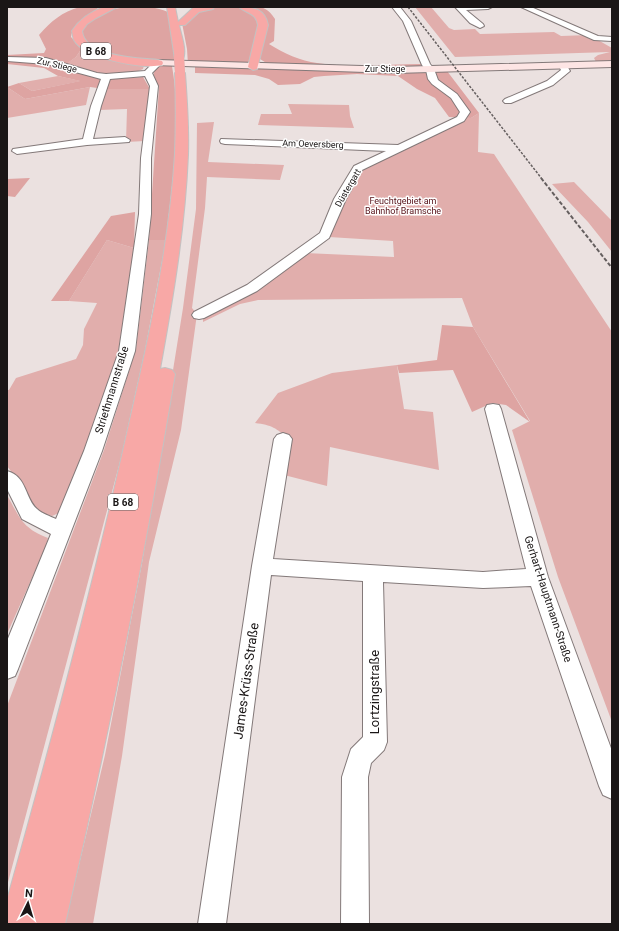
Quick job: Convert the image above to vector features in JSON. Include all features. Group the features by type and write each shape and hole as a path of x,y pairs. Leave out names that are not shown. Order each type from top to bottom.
{"highway":[{"name":"B 68","path":"113,7 90,17 80,26 76,35 82,44 109,56 139,62 153,68"},
{"name":"B 68","path":"101,12 124,7"},
{"path":"182,23 196,10 210,7"},
{"path":"239,7 244,7 258,13 263,20 253,67"},
{"path":"160,8 174,9"},
{"name":"B 68","path":"18,924 106,578 156,346 171,247 178,187 182,127 184,65 182,23 174,9"},
{"name":"B 68","path":"47,924 67,842 126,577 153,443 170,345 184,247 190,173 192,120 174,9"}],"street":[{"path":"396,7 407,22 426,65 430,69"},
{"path":"459,8 488,7"},
{"path":"526,8 545,7"},
{"path":"459,8 480,26"},
{"path":"526,8 597,38 612,39"},
{"name":"Zur Stiege","path":"7,59 46,61 96,76 106,77"},
{"name":"Zur Stiege","path":"153,68 253,67 430,69 612,64"},
{"path":"508,101 550,83 566,72 563,66"},
{"path":"87,142 96,106 106,77 153,68"},
{"name":"Striethmannstraße","path":"7,669 93,451 127,351 145,214 146,158 154,86 153,68"},
{"name":"Düstergatt","path":"199,315 252,288 325,235 340,199 358,168 461,118 465,112 454,96 436,83 430,76 430,69"},
{"path":"17,151 87,142 125,140"},
{"name":"Am Oeversberg","path":"225,141 400,148"},
{"name":"Gerhart-Hauptmann-Straße","path":"493,409 538,577 612,786"},
{"name":"James-Krüss-Straße","path":"212,924 262,566 283,439"},
{"path":"7,477 14,485 29,514 62,531"},
{"path":"262,566 483,580 538,577"},
{"name":"Lortzingstraße","path":"355,924 355,777 360,757 375,742 374,574"}],"green space":[{"path":"415,7 431,7 449,28 454,30 475,29 480,34 554,32 561,36 589,35 612,48 612,62 596,62 594,58 598,55 610,52 455,57"},
{"path":"82,48 104,57 144,65 143,69 131,74 98,75 66,64 76,57"},
{"path":"58,76 81,81 32,91 19,83"},
{"path":"7,87 25,99 90,87 86,105 7,118"},
{"path":"105,89 150,89 145,141 126,142 127,109 99,110"},
{"path":"288,104 349,105 350,116 354,128 258,125 261,114 292,114"},
{"name":"Feuchtgebiet am Bahnhof Bramsche","path":"479,113 478,152 494,154 612,332 612,722 558,577 512,430 530,421 473,327 462,298 258,300 240,304 203,322 203,318 305,253 394,257 393,241 329,237 340,209 360,170"},
{"path":"214,122 208,162 284,165 280,180 207,177 205,208 192,308 197,314 181,430 149,562 122,756 93,924 65,924 105,755 142,563 183,308 196,209 197,123"},
{"path":"574,182 612,221 612,252 588,222 552,184"},
{"path":"107,240 134,248 118,353 61,512 52,516 37,511 20,483 7,466 7,390 9,390 16,378 76,359 83,345 84,329 97,303 69,301"},
{"path":"149,240 166,240 145,350 121,458 7,886 7,706 104,450 136,349"},
{"path":"397,365 404,409 433,412 439,470 330,447 327,486 284,475 289,439 274,428 255,423 278,393 332,373"},
{"path":"7,495 19,516 27,526 48,538 45,549 7,634"}],"shaded area":[{"path":"80,7 99,7 75,27 71,37 82,48 76,57 65,65 93,77 113,79 143,77 150,89 105,89 90,87 25,99 7,87 19,83 32,91 80,81 58,76 44,68 7,64 7,55 44,53 46,49 39,35 57,18"},
{"path":"128,7 156,8 173,14 180,64 139,62 89,48 77,31 80,26 113,9"},
{"path":"209,7 245,8 261,16 253,67 188,65 187,49 182,23 200,9"},
{"path":"249,7 264,8 270,12 275,19 274,41 269,44 298,58 317,63 343,65 422,65 415,68 268,64 260,59 266,29 265,18 263,14"},
{"path":"159,66 172,66 176,109 175,153 166,240 149,240 159,87 154,73"},
{"path":"195,67 363,72 447,71 479,113 471,118 449,117 435,98 417,89 398,76 357,74 324,76 314,77 300,84 278,85 269,79 255,75 195,73"},
{"path":"30,178 15,197 7,196 7,179"},
{"path":"135,212 134,248 107,240 69,301 51,301 111,216"},
{"path":"442,325 473,327 530,422 506,405 492,403 472,412 453,370 399,373 397,365 437,360"}],"railway":[{"path":"408,7 542,179"},
{"path":"541,178 612,268"}]}
